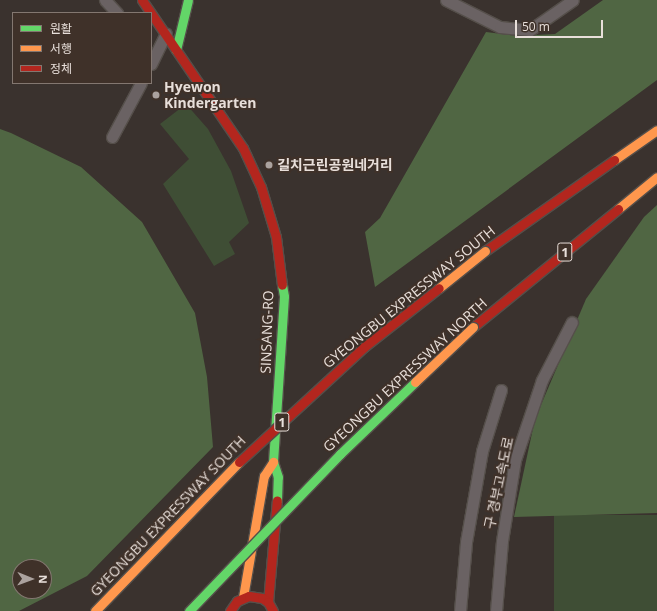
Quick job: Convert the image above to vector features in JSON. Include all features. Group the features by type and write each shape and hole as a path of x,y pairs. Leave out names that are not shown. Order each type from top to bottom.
{"main road":[{"name":"SINSANG-RO","path":"142,0 151,12"},
{"path":"176,50 188,0"},
{"name":"SINSANG-RO","path":"152,14 243,148 262,187 276,237 284,296 273,462"},
{"name":"GYEONGBU EXPRESSWAY SOUTH","path":"95,611 248,453 364,347 485,251 657,130"},
{"name":"GYEONGBU EXPRESSWAY NORTH","path":"189,611 340,454 473,327 657,177"},
{"path":"243,598 264,476 273,462"},
{"path":"268,602 278,477 273,462"},
{"path":"230,611 237,601 243,598 256,596 268,602 274,611"}],"street":[{"path":"105,0 116,12"},
{"path":"446,0 500,27 530,30 573,0"},
{"path":"152,60 166,33"},
{"path":"112,137 140,84"},
{"name":"구 경부고속도로","path":"496,611 502,541 520,444 542,380 572,322"},
{"name":"구 경부고속도로","path":"460,611 466,542 482,451 501,390"}],"green space":[{"path":"603,0 657,0 657,80 375,287 365,232 380,218 486,32 517,36 555,34"},
{"path":"186,104 208,129 231,171 249,223 229,242 235,254 214,266 163,184 189,159 160,124"},
{"path":"0,129 81,167 142,222 195,313 207,377 213,447 87,576 52,594 52,559 12,559 12,599 42,599 19,611 0,611"},
{"path":"657,205 657,513 514,517 535,419 586,299 644,217"},
{"path":"554,515 657,515 657,611 554,611"}],"traffic: fast":[{"path":"176,50 188,0"},
{"path":"277,500 278,477 273,462 284,296 282,285"},
{"path":"189,611 340,454 415,382"}],"traffic: slow":[{"path":"614,160 657,130"},
{"path":"618,209 657,177"},
{"path":"439,288 485,251"},
{"path":"415,382 473,327"},
{"path":"95,611 239,462"},
{"path":"243,597 264,476 273,462"}],"traffic: jam":[{"path":"142,0 150,12"},
{"path":"152,15 243,148 261,187 276,237 282,285"},
{"path":"485,251 614,160"},
{"path":"473,327 618,209"},
{"path":"239,462 364,347 439,288"},
{"path":"268,602 277,500"},
{"path":"230,611 237,601 249,596 262,598 268,602 273,611"}],"place":[{"name":"Hyewon Kindergarten","path":"156,95"},
{"name":"길치근린공원네거리","path":"269,165"}]}
